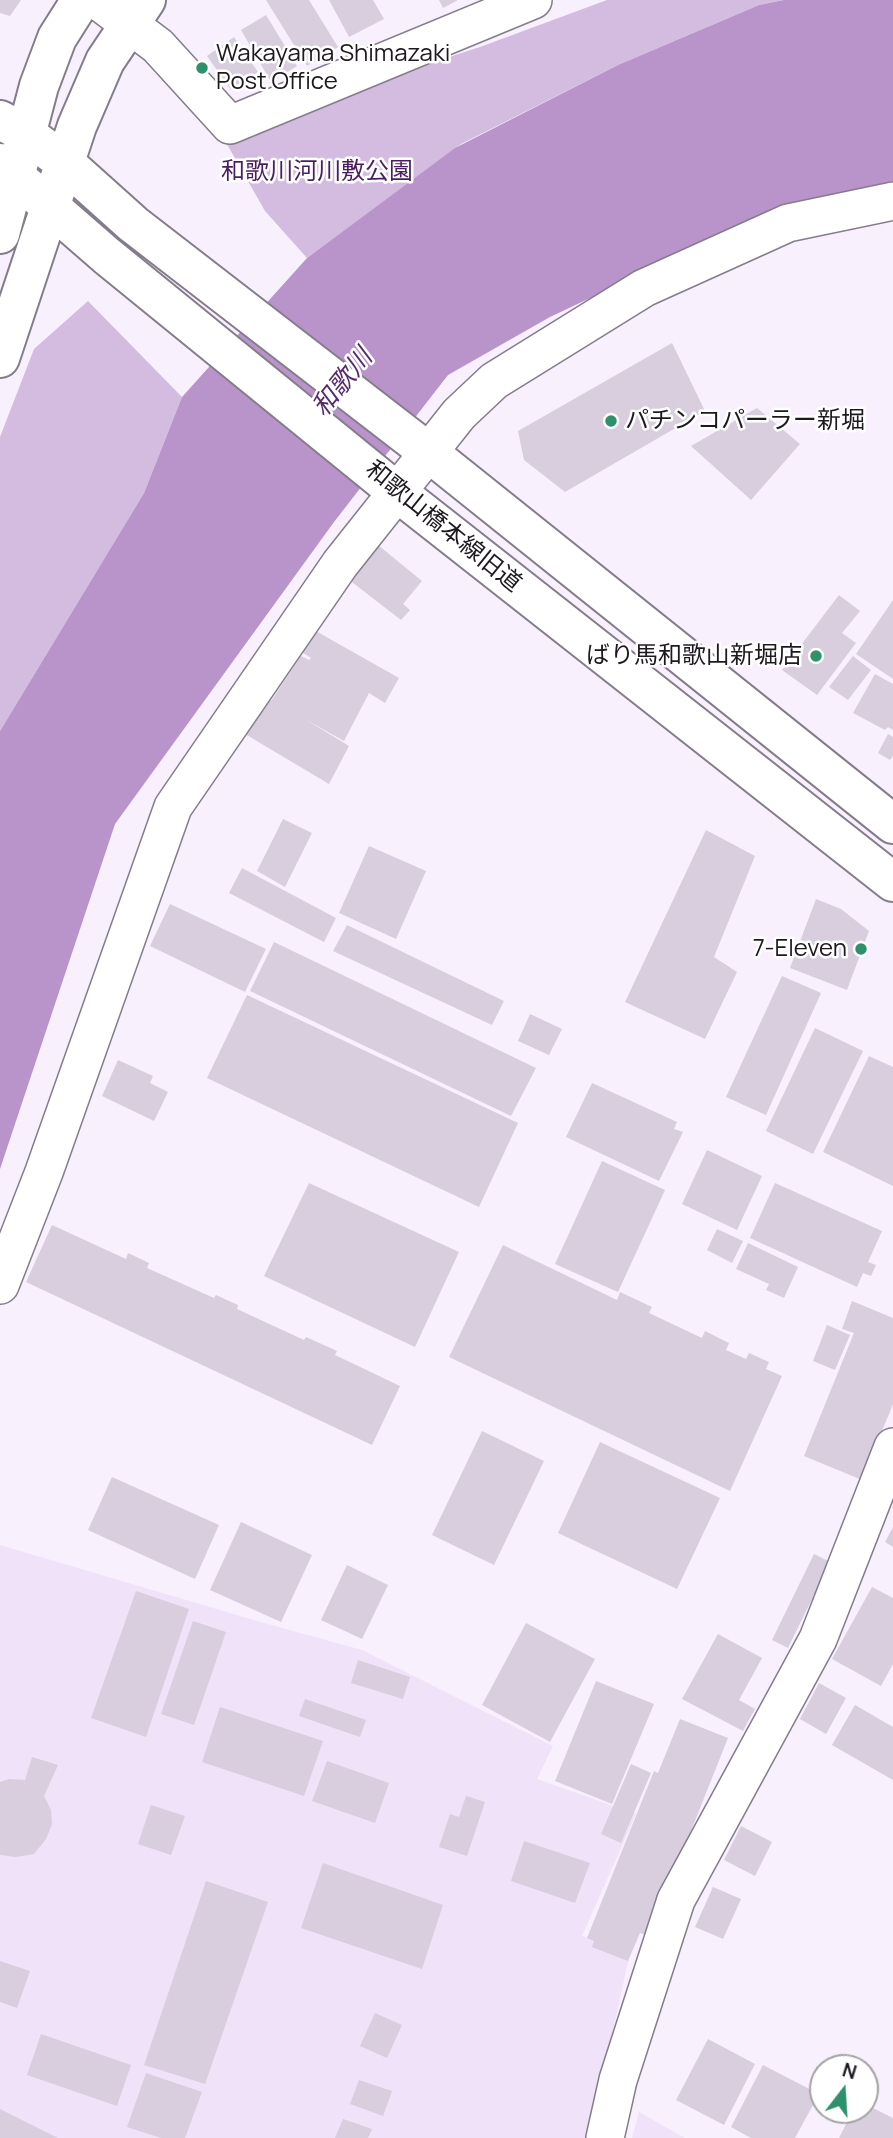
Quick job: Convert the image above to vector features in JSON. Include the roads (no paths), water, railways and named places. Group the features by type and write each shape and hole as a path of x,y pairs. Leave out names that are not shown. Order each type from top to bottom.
{"street":[{"path":"0,234 13,127 39,86 57,38 81,0"},
{"path":"97,0 138,12 158,46 229,125 533,0"},
{"path":"0,358 77,126 105,61 138,12"},
{"name":"和歌山橋本線旧道","path":"13,127 65,163 133,224 422,448 893,824"},
{"name":"和歌山橋本線旧道","path":"8,169 107,256 391,486 893,882"},
{"path":"0,1285 44,1172 173,807 391,486 422,448 494,381 644,288 789,223 893,201"},
{"path":"605,2138 618,2080 676,1900 818,1639 893,1447"}],"water":[{"name":"和歌川","path":"784,0 893,0 893,181 779,209 550,317 448,375 334,522 115,824 0,1169 0,731 144,493 182,397 307,258 455,148 618,65 759,5"}],"place":[{"name":"Wakayama Shimazaki Post Office","path":"202,68"},
{"name":"パチンコパーラー新堀","path":"611,421"},
{"name":"ばり馬和歌山新堀店","path":"816,656"},
{"name":"7-Eleven","path":"861,949"}],"park label":[{"name":"和歌川河川敷公園","path":"317,172"}]}
